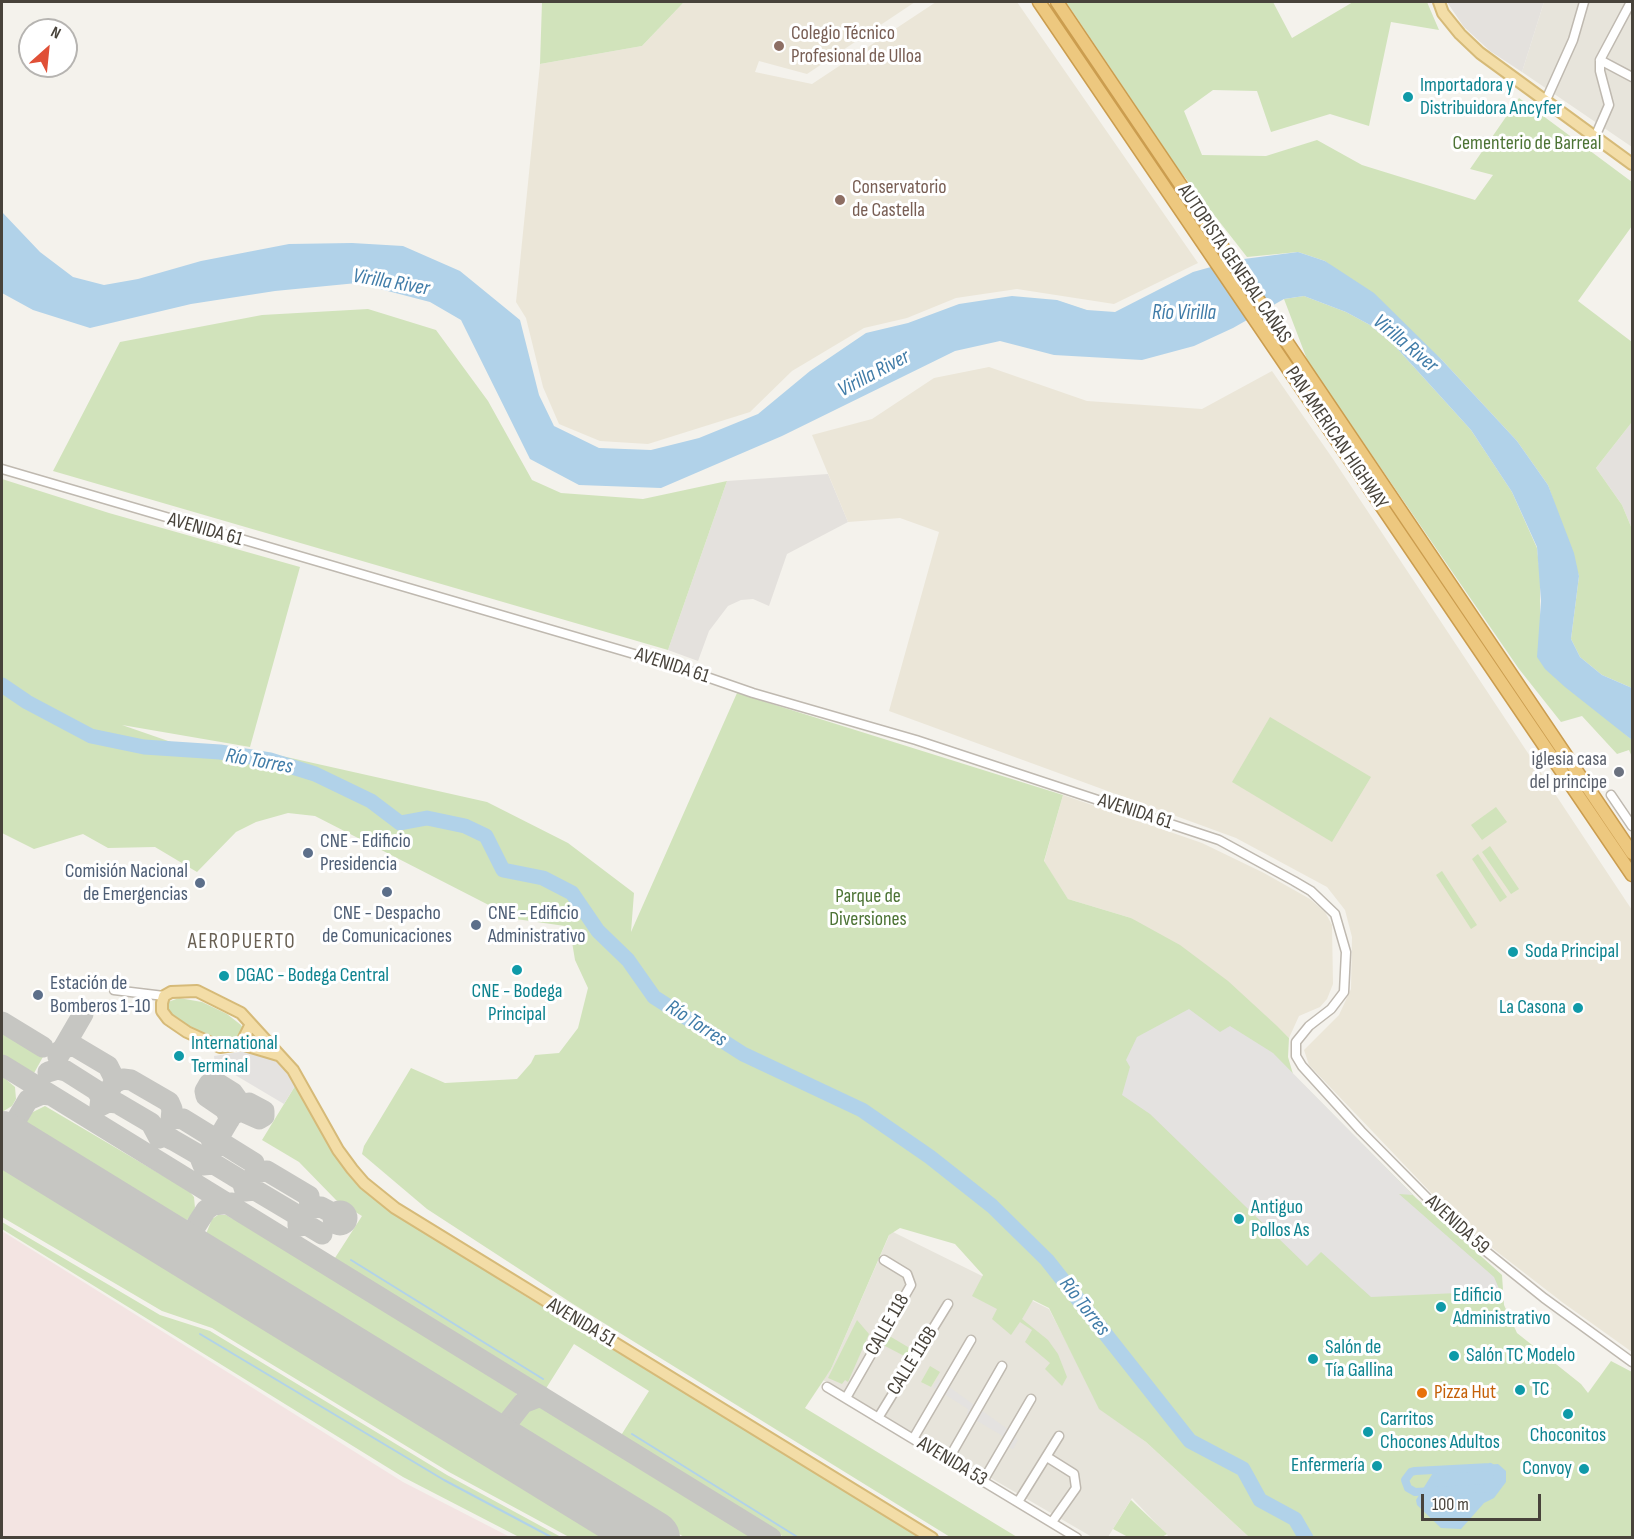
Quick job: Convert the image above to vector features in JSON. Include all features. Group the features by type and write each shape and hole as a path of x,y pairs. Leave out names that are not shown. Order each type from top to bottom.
{"highway":[{"path":"1039,2 1198,222"},
{"name":"AUTOPISTA GENERAL CAÑAS","path":"1057,2 1198,222 1632,853"},
{"name":"PAN AMERICAN HIGHWAY","path":"1306,381 1632,875"}],"main road":[{"path":"1439,2 1443,13 1480,53 1632,164"},
{"name":"AVENIDA 51","path":"164,996 183,990 210,995 242,1013 250,1026 293,1070 345,1159 364,1183 395,1208 932,1538"},
{"path":"164,996 162,1011 187,1032 220,1047 241,1044 281,1056"},
{"path":"241,1044 250,1026"}],"street":[{"path":"1546,100 1573,40 1584,2"},
{"path":"1595,137 1609,105 1600,72 1600,60 1631,2"},
{"path":"1600,60 1632,77"},
{"name":"AVENIDA 61","path":"2,469 675,666 753,693 916,740 1219,840 1311,891 1335,914 1346,952 1344,992 1331,1009 1309,1026 1296,1042 1296,1056 1302,1066"},
{"path":"1611,795 1632,826"},
{"name":"AVENIDA 51","path":"114,990 164,996"},
{"name":"AVENIDA 59","path":"1302,1066 1360,1131 1457,1228 1544,1299 1632,1362"},
{"name":"CALLE 118","path":"846,1398 911,1285 907,1274 884,1260"},
{"name":"CALLE 116B","path":"878,1418 948,1304"},
{"path":"913,1439 971,1340"},
{"path":"948,1460 1002,1366"},
{"name":"AVENIDA 53","path":"827,1387 1077,1538"},
{"path":"983,1481 1031,1399"},
{"path":"1018,1502 1059,1436"},
{"path":"1047,1457 1074,1474 1076,1488 1052,1522"}],"shaded area":[{"name":"Conservatorio de Castella","path":"684,2 915,2 807,74 759,61 755,72 812,84 936,2 1017,2 1198,263 1114,304 1017,289 956,298 907,318 864,328 792,371 750,412 648,444 600,441 559,424 543,387 526,318 516,302 540,64 642,46"},
{"path":"1447,2 1544,2 1522,72 1490,51 1464,27"},
{"path":"1544,2 1632,2 1632,147 1522,72"},
{"path":"989,367 1087,401 1202,409 1272,371 1333,459 1632,910 1632,1352 1562,1302 1460,1223 1309,1065 1304,1050 1339,1015 1351,989 1352,937 1345,910 1327,887 1236,838 889,711 939,532 900,518 848,522 812,435 872,419 934,378"},
{"path":"1632,422 1632,529 1622,505 1596,468"},
{"path":"828,474 848,522 787,554 769,606 753,599 741,600 728,606 709,631 698,661 668,650 727,481"},
{"path":"1063,795 1202,843 1264,873 1310,899 1325,912 1332,925 1333,984 1327,999 1320,1007 1299,1016 1289,1038 1259,1011 1131,918 1068,899 1044,862"},
{"path":"1189,1009 1220,1032 1230,1026 1273,1053 1413,1195 1399,1194 1494,1277 1500,1291 1371,1297 1321,1252 1307,1266 1150,1114 1122,1095 1130,1067 1126,1060 1137,1037"},
{"path":"246,1051 271,1056 291,1078 295,1086 284,1104 215,1063 214,1056"},
{"path":"2,1231 403,1482 510,1537 2,1537"},
{"path":"891,1231 1049,1309 1100,1407 1146,1442 1249,1537 1169,1537 1132,1498 1108,1537 1092,1537 823,1380 831,1369"},
{"path":"938,1379 1006,1428 1018,1440 1013,1449 1007,1447 1001,1435 967,1415 968,1409 933,1387"}],"green space":[{"path":"542,2 684,2 642,46 540,64"},
{"name":"Cementerio de Barreal","path":"1066,2 1273,2 1292,38 1353,2 1427,2 1439,30 1391,22 1369,126 1330,114 1271,132 1257,91 1213,90 1184,111 1202,155 1266,156 1317,140 1362,165 1475,200 1493,175 1470,169 1519,98 1632,182 1632,226 1578,301 1632,342 1632,422 1596,468 1622,505 1632,529 1632,688 1602,675 1580,657 1571,639 1579,576 1548,485 1517,441 1442,360 1325,261 1298,252 1247,257 1179,170"},
{"path":"1304,296 1346,312 1370,325 1394,345 1471,430 1512,492 1537,548 1540,575 1540,619 1617,727 1632,740 1632,757 1629,750 1617,754 1582,716 1561,722 1519,669 1308,362 1284,299"},
{"path":"368,309 436,330 488,401 532,480 561,493 643,499 727,481 668,650 53,471 120,342 262,315"},
{"name":"Parque de Diversiones","path":"2,479 109,513 300,567 250,747 122,725 174,743 282,756 487,802 568,843 634,893 631,932 737,693 1063,795 1044,861 1068,899 1131,918 1180,945 1228,981 1277,1026 1289,1038 1288,1057 1293,1074 1416,1198 1502,1275 1504,1305 1517,1333 1581,1384 1588,1393 1611,1361 1632,1372 1632,1537 1249,1537 1146,1442 1099,1409 1049,1308 1033,1300 1022,1319 1048,1340 1058,1354 1067,1377 1062,1386 1045,1369 1050,1363 1025,1342 1032,1330 1020,1322 1011,1335 992,1319 997,1309 972,1296 983,1275 955,1244 900,1228 889,1235 831,1369 805,1408 1017,1537 950,1537 573,1304 427,1209 362,1154 364,1146 411,1068 445,1083 517,1079 535,1055 559,1053 578,1028 588,988 575,960 570,930 565,926 516,919 315,816 288,813 256,822 236,832 197,872 155,847 108,848 83,834 34,849 2,833"},
{"path":"1270,717 1371,777 1332,842 1232,782"},
{"path":"1496,807 1507,822 1482,840 1471,825"},
{"path":"1490,846 1519,889 1511,894 1482,852"},
{"path":"1478,854 1507,897 1500,902 1472,859"},
{"path":"1442,871 1477,925 1471,929 1436,875"},
{"path":"179,998 202,1002 227,1014 241,1025 243,1029 241,1037 222,1041 192,1028 169,1012 168,1002"},
{"path":"2,1029 44,1055 33,1075 2,1055"},
{"path":"2,1076 15,1087 16,1099 12,1106 2,1112"},
{"path":"295,1086 347,1171 376,1199 512,1288 920,1537 784,1537 620,1437 649,1391 574,1344 545,1390 333,1261 362,1216 336,1200 299,1162 262,1140"},
{"path":"45,1106 189,1191 194,1197 195,1208 192,1214 186,1221 169,1221 33,1137 27,1129 27,1121 31,1113"},
{"path":"2,1158 618,1537 569,1537 449,1472 212,1328 162,1311 2,1217"},
{"path":"218,1215 226,1215 233,1219 235,1217 515,1388 517,1395 515,1403 506,1417 501,1421 494,1420 214,1248 206,1234 212,1219"},
{"path":"2,1222 160,1315 210,1331 447,1475 561,1537 519,1537 403,1477 2,1229"},
{"path":"857,1320 869,1334 848,1382 845,1380 842,1384 828,1378"},
{"path":"886,1334 913,1350 910,1359 885,1346"},
{"path":"930,1366 940,1372 931,1387 921,1382"},
{"path":"539,1403 758,1537 684,1537 519,1436 515,1426 529,1407"},
{"path":"1131,1500 1167,1534 1162,1537 1128,1537 1113,1529"}],"water":[{"name":"Río Virilla","path":"2,212 40,252 73,277 104,285 138,279 201,261 289,244 352,243 403,246 460,271 520,320 539,395 554,426 599,448 651,450 699,438 758,414 810,371 866,333 908,323 959,304 1012,296 1057,300 1087,310 1115,312 1193,272 1236,260 1298,252 1325,261 1374,293 1442,360 1517,441 1548,485 1574,553 1579,576 1571,639 1580,657 1602,675 1632,688 1632,740 1565,687 1545,669 1537,657 1541,601 1537,547 1512,492 1471,430 1394,345 1370,325 1346,312 1304,296 1284,299 1233,328 1194,346 1142,360 1054,355 1000,341 955,351 782,436 661,488 579,485 530,459 461,320 430,302 357,283 275,291 191,304 90,328 33,310 2,293"},
{"path":"1498,1464 1506,1471 1506,1482 1494,1498 1484,1503 1461,1529 1441,1528 1417,1505 1416,1500 1436,1468"}],"waterway":[{"name":"Río Torres","path":"2,685 27,702 91,736 144,747 220,752 270,760 315,774 371,801 400,823 427,818 465,826 486,836 503,870 543,878 572,893 598,931 628,960 654,997 743,1054 862,1110 930,1157 992,1206 1047,1260 1190,1441 1243,1469 1260,1500 1295,1519 1306,1538"},
{"path":"351,1260 543,1379"},
{"path":"200,1334 444,1480 553,1538"},
{"path":"632,1434 799,1538"},
{"path":"1490,1467 1499,1475 1496,1483 1490,1488 1415,1492 1408,1488 1405,1480 1411,1472 1415,1471 1490,1467"}],"taxiway":[{"path":"58,1057 83,1014"},
{"path":"2,1022 43,1047"},
{"path":"61,1050 70,1046 76,1047 108,1066 115,1080 109,1092"},
{"path":"2,1065 771,1538"},
{"path":"48,1072 58,1069 66,1071 96,1090 101,1097 100,1106 108,1102 117,1103 151,1123 159,1138 165,1136 199,1155 203,1165 214,1164 242,1181 245,1191 255,1190 298,1216 298,1226 307,1225 322,1234"},
{"path":"114,1083 123,1079 131,1080 169,1102 172,1109 171,1120 183,1119 209,1135 214,1146 225,1145 254,1163 256,1172 267,1171 309,1196 310,1208 321,1207 334,1214"},
{"path":"209,1154 238,1105 238,1100 233,1093 217,1083 209,1084 205,1091 206,1096 225,1109 230,1119"},
{"path":"2,1131 12,1127 28,1100 42,1094 50,1095"},
{"path":"232,1115 241,1111 259,1119 264,1116 264,1111 249,1103 238,1105"},
{"path":"12,1127 12,1137 18,1148"},
{"path":"169,1241 180,1240 190,1235 206,1210 213,1205 232,1203"},
{"path":"337,1211 343,1211 347,1218 343,1225 337,1225 333,1221 333,1215 337,1211"},
{"path":"190,1235 190,1247 195,1257"},
{"path":"480,1432 501,1431 523,1403 541,1396"},
{"path":"506,1427 505,1435 511,1450"}],"runway":[{"path":"2,1138 653,1538"}],"place":[{"name":"Colegio Técnico Profesional de Ulloa","path":"779,46"},
{"name":"Importadora y Distribuidora Ancyfer","path":"1408,97"},
{"name":"Conservatorio de Castella","path":"840,200"},
{"name":"iglesia casa del principe","path":"1619,772"},
{"name":"CNE - Edificio Presidencia","path":"308,853"},
{"name":"Comisión Nacional de Emergencias","path":"200,883"},
{"name":"CNE - Despacho de Comunicaciones","path":"387,892"},
{"name":"CNE - Edificio Administrativo","path":"476,925"},
{"name":"Soda Principal","path":"1513,952"},
{"name":"CNE - Bodega Principal","path":"517,970"},
{"name":"DGAC - Bodega Central","path":"224,976"},
{"name":"Estación de Bomberos 1-10","path":"38,995"},
{"name":"La Casona","path":"1578,1008"},
{"name":"International Terminal","path":"179,1056"},
{"name":"Antiguo Pollos As","path":"1239,1219"},
{"name":"Edificio Administrativo","path":"1441,1307"},
{"name":"Salón TC Modelo","path":"1454,1356"},
{"name":"Salón de Tía Gallina","path":"1313,1359"},
{"name":"TC","path":"1520,1390"},
{"name":"Pizza Hut","path":"1422,1393"},
{"name":"Choconitos","path":"1568,1414"},
{"name":"Carritos Chocones Adultos","path":"1368,1432"},
{"name":"Enfermería","path":"1377,1466"},
{"name":"Convoy","path":"1584,1469"}],"district":[{"name":"AEROPUERTO","path":"242,943"}],"water label":[{"name":"Virilla River","path":"391,283"},
{"name":"Virilla River","path":"1405,344"},
{"name":"Virilla River","path":"874,374"}]}
